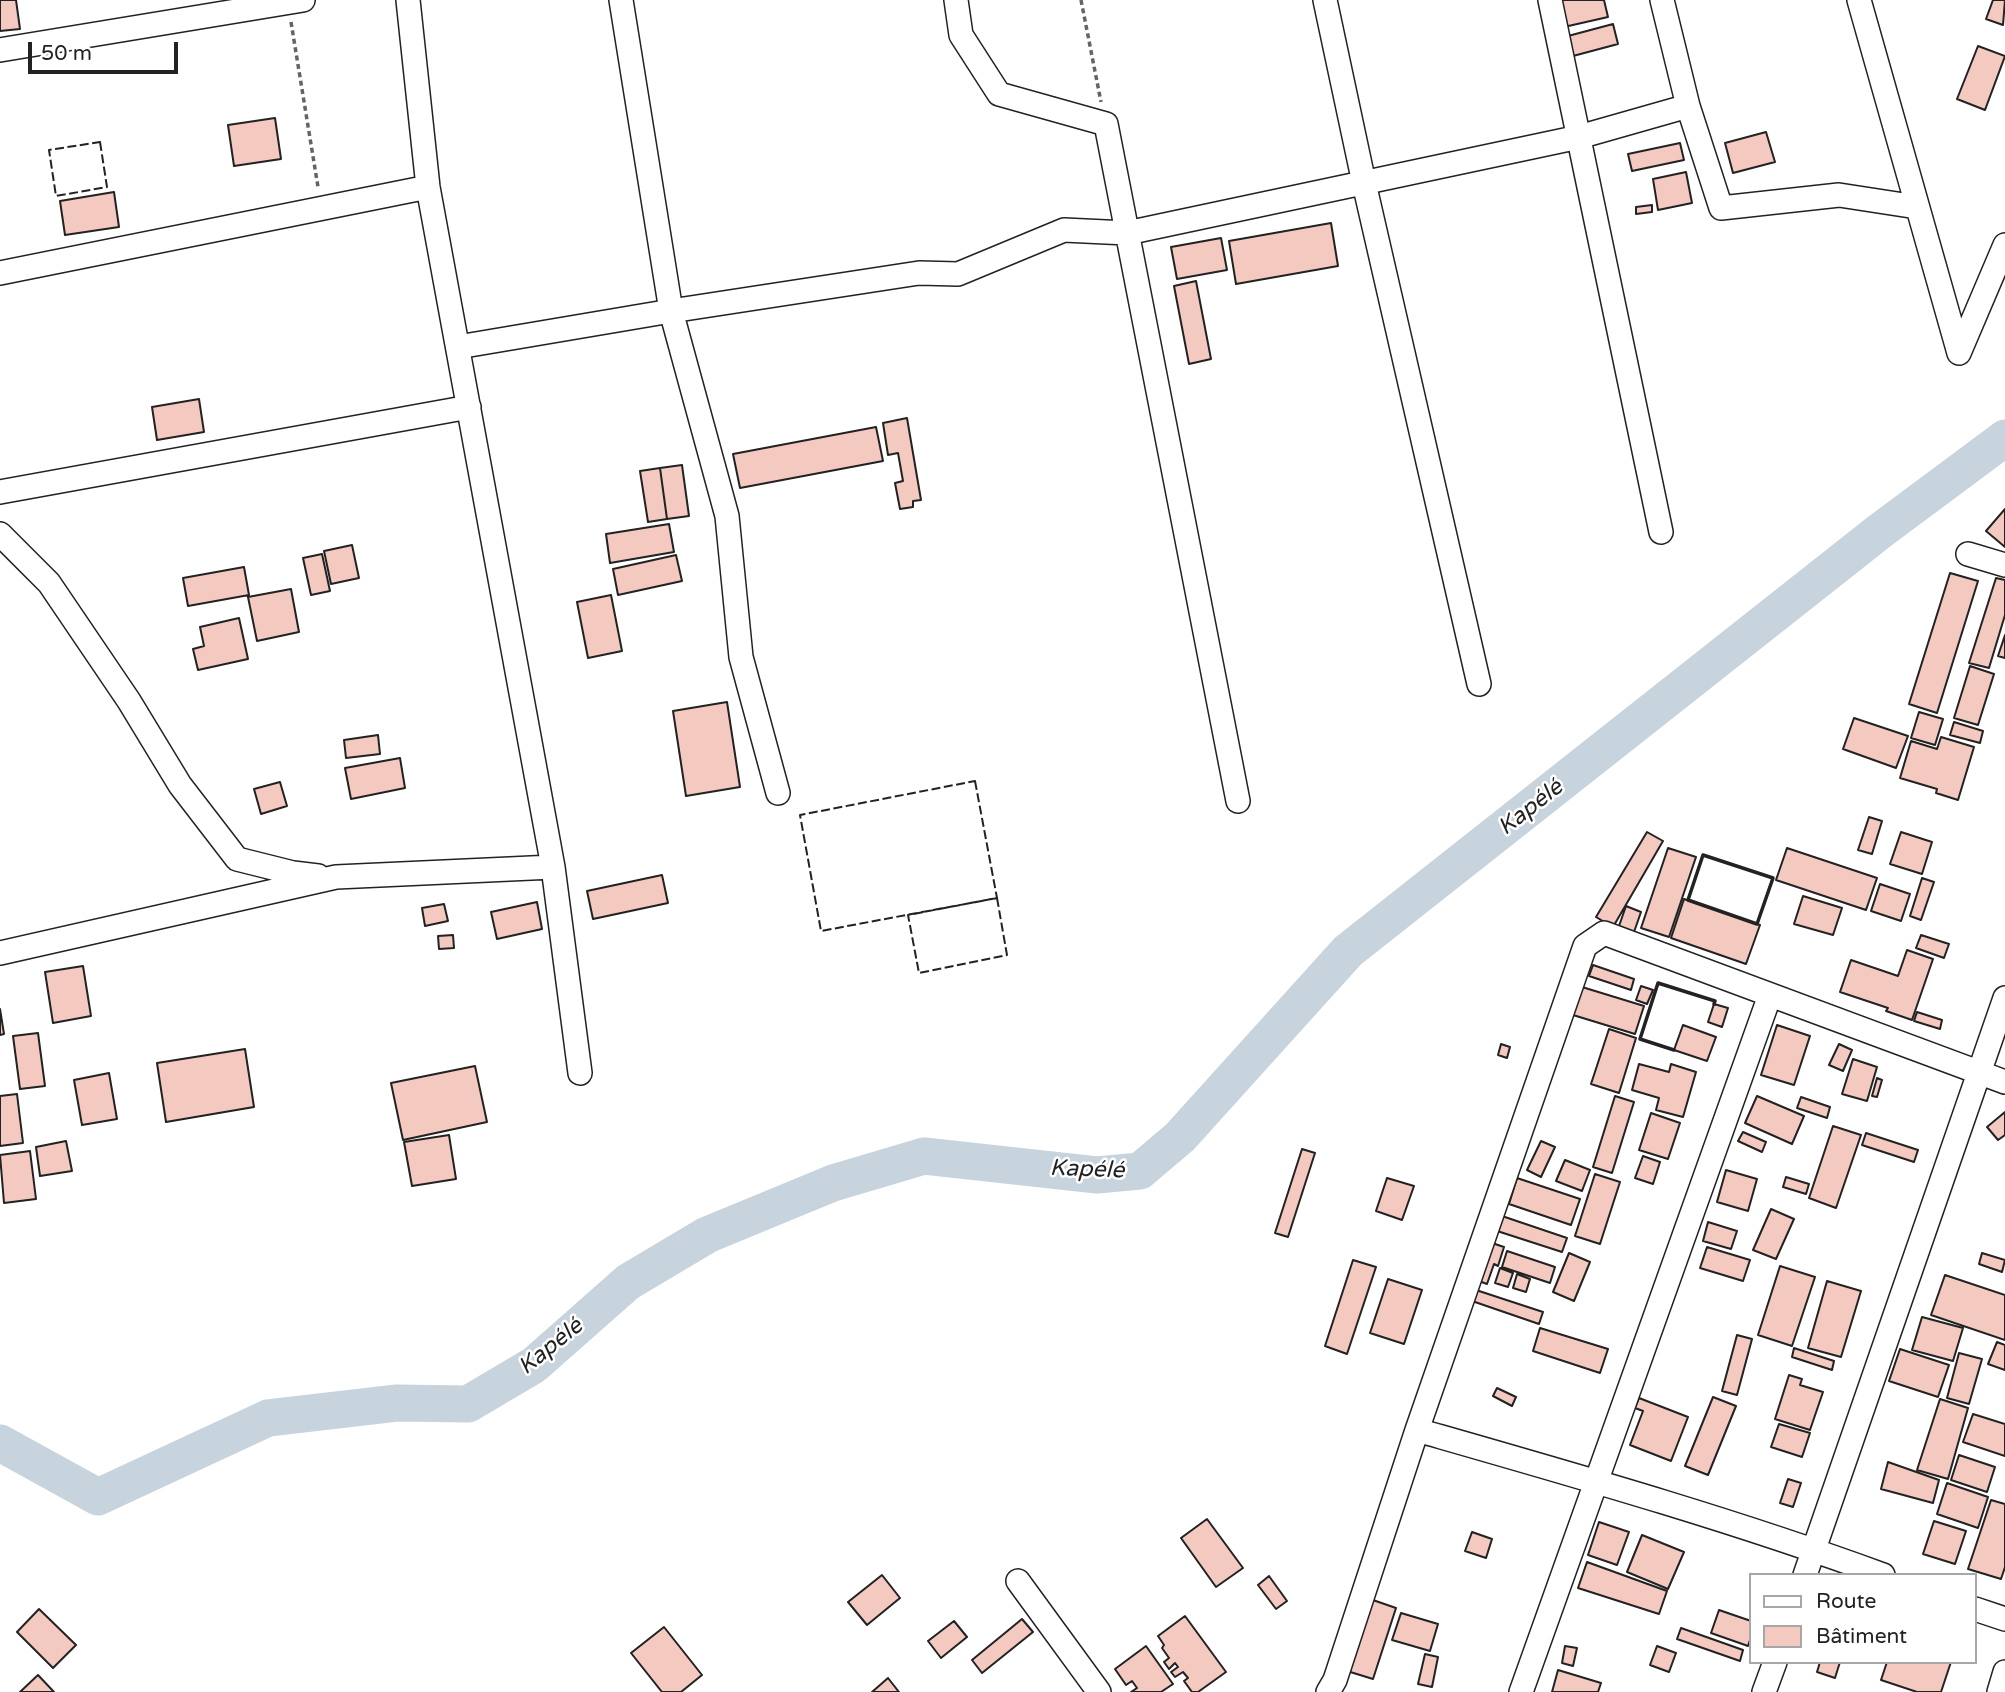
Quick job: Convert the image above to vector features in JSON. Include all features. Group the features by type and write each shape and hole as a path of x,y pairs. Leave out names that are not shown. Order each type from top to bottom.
{"street":[{"path":"408,0 428,187 553,867 580,1073"},
{"path":"621,0 671,311 727,516 741,657 778,793"},
{"path":"956,0 961,35 999,94 1106,124 1238,801"},
{"path":"1325,0 1364,183 1479,684"},
{"path":"1550,0 1661,531"},
{"path":"1662,0 1688,106 1721,208 1839,195 1917,207"},
{"path":"1859,0 1959,353 2005,245"},
{"path":"0,50 296,2"},
{"path":"458,347 919,273 958,274 1064,230 1127,233 1579,137 1688,106"},
{"path":"0,273 428,187"},
{"path":"0,492 468,407"},
{"path":"0,534 49,583 129,701 180,785 237,859 292,873 336,877 553,867"},
{"path":"1968,554 2005,565"},
{"path":"0,953 336,877"},
{"path":"1328,1692 1335,1680 1417,1430 1585,946 1604,933 2005,1082"},
{"path":"1521,1692 1770,995"},
{"path":"1806,1573 2005,998"},
{"path":"1417,1430 1596,1481 1813,1549 1878,1573"},
{"path":"1018,1581 1099,1692"},
{"path":"1977,1610 2005,1619"},
{"path":"1764,1692 1773,1664"},
{"path":"1999,1692 2005,1672"}],"path":[{"path":"1081,0 1106,124"},
{"path":"296,2 322,208"}],"building":[{"path":"0,0 16,0 20,29 0,31"},
{"path":"1558,0 1604,0 1608,17 1564,27"},
{"path":"1993,0 2005,0 2003,25 1986,19"},
{"path":"1613,24 1618,44 1573,56 1568,36"},
{"path":"1978,46 2005,56 1985,110 1957,99"},
{"path":"275,118 281,159 234,166 228,125"},
{"path":"1766,132 1775,162 1733,173 1725,143"},
{"path":"1680,143 1684,160 1632,171 1628,154"},
{"path":"1686,172 1692,203 1658,210 1653,179"},
{"path":"114,192 119,227 65,235 60,201"},
{"path":"1652,205 1652,212 1636,214 1636,207"},
{"path":"1331,223 1338,266 1236,284 1229,241"},
{"path":"1221,238 1227,270 1177,279 1171,247"},
{"path":"1196,281 1211,359 1189,364 1174,286"},
{"path":"199,399 204,432 157,440 152,407"},
{"path":"907,418 921,500 913,501 913,507 900,509 895,483 903,481 898,453 888,455 883,423"},
{"path":"876,427 883,461 740,488 733,454"},
{"path":"682,465 689,516 667,519 660,468"},
{"path":"660,468 667,519 648,522 640,471"},
{"path":"2005,509 2005,547 1986,531"},
{"path":"669,524 674,552 610,563 606,534"},
{"path":"352,545 359,578 331,584 324,551"},
{"path":"322,554 330,591 311,595 303,558"},
{"path":"676,555 682,581 618,595 613,569"},
{"path":"244,567 249,595 188,606 183,578"},
{"path":"1950,573 1978,581 1937,713 1909,704"},
{"path":"1996,578 2005,580 2005,615 1989,668 1969,663"},
{"path":"291,589 299,632 257,641 248,597"},
{"path":"611,595 622,651 588,658 577,602"},
{"path":"239,618 248,659 198,670 193,649 204,646 200,627"},
{"path":"2005,635 2005,658 1998,656"},
{"path":"1970,666 1994,674 1978,725 1954,718"},
{"path":"727,702 740,787 686,796 673,711"},
{"path":"1919,712 1943,719 1935,745 1911,738"},
{"path":"1854,718 1908,736 1896,768 1843,749"},
{"path":"1954,722 1983,731 1980,743 1950,735"},
{"path":"378,735 380,754 346,758 344,740"},
{"path":"1941,737 1974,747 1958,800 1936,793 1937,789 1900,778 1911,741 1937,749"},
{"path":"400,758 405,788 351,799 345,768"},
{"path":"280,782 287,806 261,814 254,789"},
{"path":"1869,817 1882,821 1872,854 1858,850"},
{"path":"1647,832 1663,841 1613,927 1596,917"},
{"path":"1901,832 1932,842 1922,874 1890,864"},
{"path":"1668,848 1696,857 1669,937 1641,928"},
{"path":"1787,848 1877,878 1866,910 1776,880"},
{"path":"662,875 668,903 593,919 587,891"},
{"path":"1922,878 1934,882 1921,920 1910,916"},
{"path":"1880,884 1910,894 1901,921 1871,911"},
{"path":"1803,896 1842,908 1833,935 1794,924"},
{"path":"1684,899 1760,925 1746,964 1671,938"},
{"path":"537,902 542,929 497,939 491,912"},
{"path":"444,904 448,921 425,926 422,908"},
{"path":"1626,906 1641,912 1634,932 1619,926"},
{"path":"453,935 454,948 439,949 438,936"},
{"path":"1921,935 1949,944 1944,958 1916,948"},
{"path":"1907,950 1933,959 1912,1020 1886,1011 1888,1008 1840,992 1851,960 1898,976"},
{"path":"1593,965 1634,979 1631,990 1589,976"},
{"path":"83,966 91,1016 53,1023 45,972"},
{"path":"1641,986 1653,990 1647,1004 1636,1000"},
{"path":"1582,987 1644,1006 1635,1034 1573,1015"},
{"path":"1714,1004 1728,1008 1722,1027 1708,1022"},
{"path":"0,1009 4,1034 0,1035"},
{"path":"1917,1012 1942,1020 1940,1029 1914,1021"},
{"path":"1683,1025 1716,1037 1707,1061 1674,1050"},
{"path":"1777,1025 1810,1036 1794,1085 1761,1075"},
{"path":"1609,1029 1636,1038 1619,1093 1591,1084"},
{"path":"38,1033 45,1086 20,1089 13,1036"},
{"path":"1501,1044 1510,1047 1507,1058 1498,1055"},
{"path":"1839,1044 1852,1050 1843,1071 1829,1065"},
{"path":"245,1049 254,1107 166,1122 157,1063"},
{"path":"1853,1059 1877,1067 1867,1101 1842,1094"},
{"path":"1639,1064 1669,1072 1671,1064 1696,1072 1683,1117 1656,1110 1659,1098 1632,1090"},
{"path":"475,1066 487,1122 403,1140 391,1083"},
{"path":"109,1073 117,1119 82,1125 74,1080"},
{"path":"1877,1078 1882,1080 1877,1097 1872,1096"},
{"path":"17,1094 23,1143 0,1146 0,1096"},
{"path":"1615,1096 1634,1102 1612,1173 1593,1167"},
{"path":"1757,1096 1804,1116 1792,1144 1745,1123"},
{"path":"1801,1097 1830,1107 1827,1118 1797,1108"},
{"path":"2005,1112 2005,1135 1998,1140 1987,1127"},
{"path":"1651,1113 1680,1123 1668,1159 1639,1150"},
{"path":"1833,1126 1861,1135 1836,1208 1809,1198"},
{"path":"1743,1132 1766,1142 1762,1152 1738,1141"},
{"path":"1866,1133 1918,1150 1914,1162 1862,1145"},
{"path":"449,1135 456,1179 412,1186 404,1142"},
{"path":"66,1141 72,1171 40,1176 36,1147"},
{"path":"1541,1141 1555,1147 1541,1177 1527,1170"},
{"path":"1302,1149 1315,1153 1288,1237 1275,1233"},
{"path":"30,1151 36,1199 4,1203 0,1155"},
{"path":"1643,1156 1660,1162 1653,1184 1635,1178"},
{"path":"1565,1160 1590,1170 1582,1191 1556,1181"},
{"path":"1726,1170 1757,1179 1748,1211 1717,1202"},
{"path":"1595,1174 1620,1182 1600,1244 1575,1236"},
{"path":"1786,1177 1809,1184 1806,1194 1783,1187"},
{"path":"1387,1178 1414,1186 1402,1220 1376,1211"},
{"path":"1517,1178 1580,1199 1571,1225 1509,1204"},
{"path":"1771,1209 1794,1219 1776,1259 1753,1250"},
{"path":"1499,1215 1567,1238 1562,1252 1494,1230"},
{"path":"1708,1222 1737,1231 1731,1249 1703,1241"},
{"path":"1489,1242 1504,1247 1498,1266 1494,1264 1487,1284 1476,1280"},
{"path":"1707,1247 1750,1260 1743,1281 1700,1268"},
{"path":"1507,1251 1555,1267 1550,1283 1502,1267"},
{"path":"1569,1253 1590,1262 1574,1301 1553,1292"},
{"path":"1982,1253 2005,1260 2002,1272 1979,1264"},
{"path":"1353,1260 1376,1267 1347,1354 1325,1346"},
{"path":"1780,1266 1815,1277 1792,1346 1758,1335"},
{"path":"1500,1268 1513,1273 1508,1287 1495,1283"},
{"path":"1517,1274 1530,1279 1526,1292 1513,1288"},
{"path":"1945,1275 2005,1295 2005,1340 1931,1315"},
{"path":"1388,1279 1422,1290 1404,1344 1370,1333"},
{"path":"1827,1281 1861,1291 1841,1357 1808,1348"},
{"path":"1476,1290 1543,1312 1539,1324 1472,1301"},
{"path":"1922,1317 1963,1328 1953,1361 1912,1350"},
{"path":"1540,1328 1608,1349 1600,1373 1533,1351"},
{"path":"1737,1335 1752,1339 1737,1395 1722,1391"},
{"path":"1997,1342 2005,1345 2005,1370 1988,1364"},
{"path":"1794,1348 1834,1361 1832,1370 1792,1357"},
{"path":"1900,1349 1949,1365 1938,1397 1889,1381"},
{"path":"1959,1353 1982,1359 1969,1404 1947,1398"},
{"path":"1789,1375 1802,1379 1800,1385 1823,1392 1810,1430 1775,1419"},
{"path":"1497,1388 1516,1397 1512,1406 1493,1396"},
{"path":"1713,1397 1736,1406 1708,1475 1685,1466"},
{"path":"1639,1398 1688,1417 1671,1461 1630,1445 1643,1411 1635,1408"},
{"path":"1940,1399 1968,1408 1948,1479 1917,1470"},
{"path":"1973,1414 2005,1424 2005,1456 1963,1442"},
{"path":"1779,1424 1810,1433 1802,1457 1771,1447"},
{"path":"1959,1455 1995,1467 1987,1492 1951,1480"},
{"path":"1888,1462 1939,1480 1933,1503 1881,1489"},
{"path":"1788,1479 1801,1483 1793,1507 1780,1503"},
{"path":"1947,1483 1988,1497 1978,1528 1937,1514"},
{"path":"1991,1500 2005,1504 2005,1567 2001,1579 1968,1569"},
{"path":"1207,1519 1243,1568 1216,1587 1181,1538"},
{"path":"1934,1521 1966,1531 1955,1564 1923,1554"},
{"path":"1599,1522 1629,1532 1617,1565 1588,1555"},
{"path":"1472,1532 1492,1539 1486,1558 1465,1551"},
{"path":"1642,1535 1684,1552 1668,1589 1627,1572"},
{"path":"1587,1562 1667,1591 1659,1614 1578,1588"},
{"path":"882,1575 900,1598 867,1625 848,1602"},
{"path":"1269,1576 1287,1601 1276,1609 1258,1585"},
{"path":"1370,1599 1396,1608 1373,1679 1347,1671"},
{"path":"39,1609 76,1645 53,1668 17,1632"},
{"path":"1719,1610 1750,1621 1748,1646 1711,1633"},
{"path":"1401,1613 1438,1624 1430,1651 1392,1640"},
{"path":"1185,1616 1226,1672 1198,1692 1192,1692 1184,1681 1188,1678 1183,1672 1175,1677 1171,1672 1178,1667 1175,1663 1169,1669 1164,1662 1169,1658 1158,1636"},
{"path":"1022,1619 1033,1632 982,1673 972,1660"},
{"path":"954,1621 967,1637 941,1658 928,1641"},
{"path":"664,1627 702,1675 681,1692 662,1692 631,1653"},
{"path":"1681,1628 1743,1650 1740,1661 1677,1639"},
{"path":"1146,1646 1173,1684 1161,1692 1131,1692 1137,1688 1132,1681 1126,1685 1115,1669"},
{"path":"1565,1646 1577,1648 1573,1666 1562,1663"},
{"path":"1657,1646 1676,1653 1669,1672 1650,1665"},
{"path":"1425,1654 1438,1657 1432,1687 1418,1684"},
{"path":"1819,1664 1839,1664 1835,1678 1817,1672"},
{"path":"1886,1664 1950,1664 1941,1692 1917,1692 1881,1680"},
{"path":"1558,1670 1601,1683 1598,1692 1552,1692"},
{"path":"38,1675 54,1692 20,1692"},
{"path":"888,1678 899,1692 872,1692"}],"waterway":[{"name":"Kapélé","path":"0,1443 98,1497 268,1418 397,1403 468,1404 534,1365 628,1282 707,1235 833,1183 924,1156 1097,1175 1140,1171 1180,1137 1348,951 1880,531 2005,438"}],"fence":[{"path":"100,142 107,187 56,196 49,150 100,142"},
{"path":"975,781 997,898 821,931 800,815 975,781"},
{"path":"997,898 1007,955 919,973 908,915 997,898"}],"wall":[{"path":"1703,855 1773,878 1757,924 1688,900 1703,855"},
{"path":"1674,1050 1640,1039 1658,983 1715,1001 1714,1004"}]}
